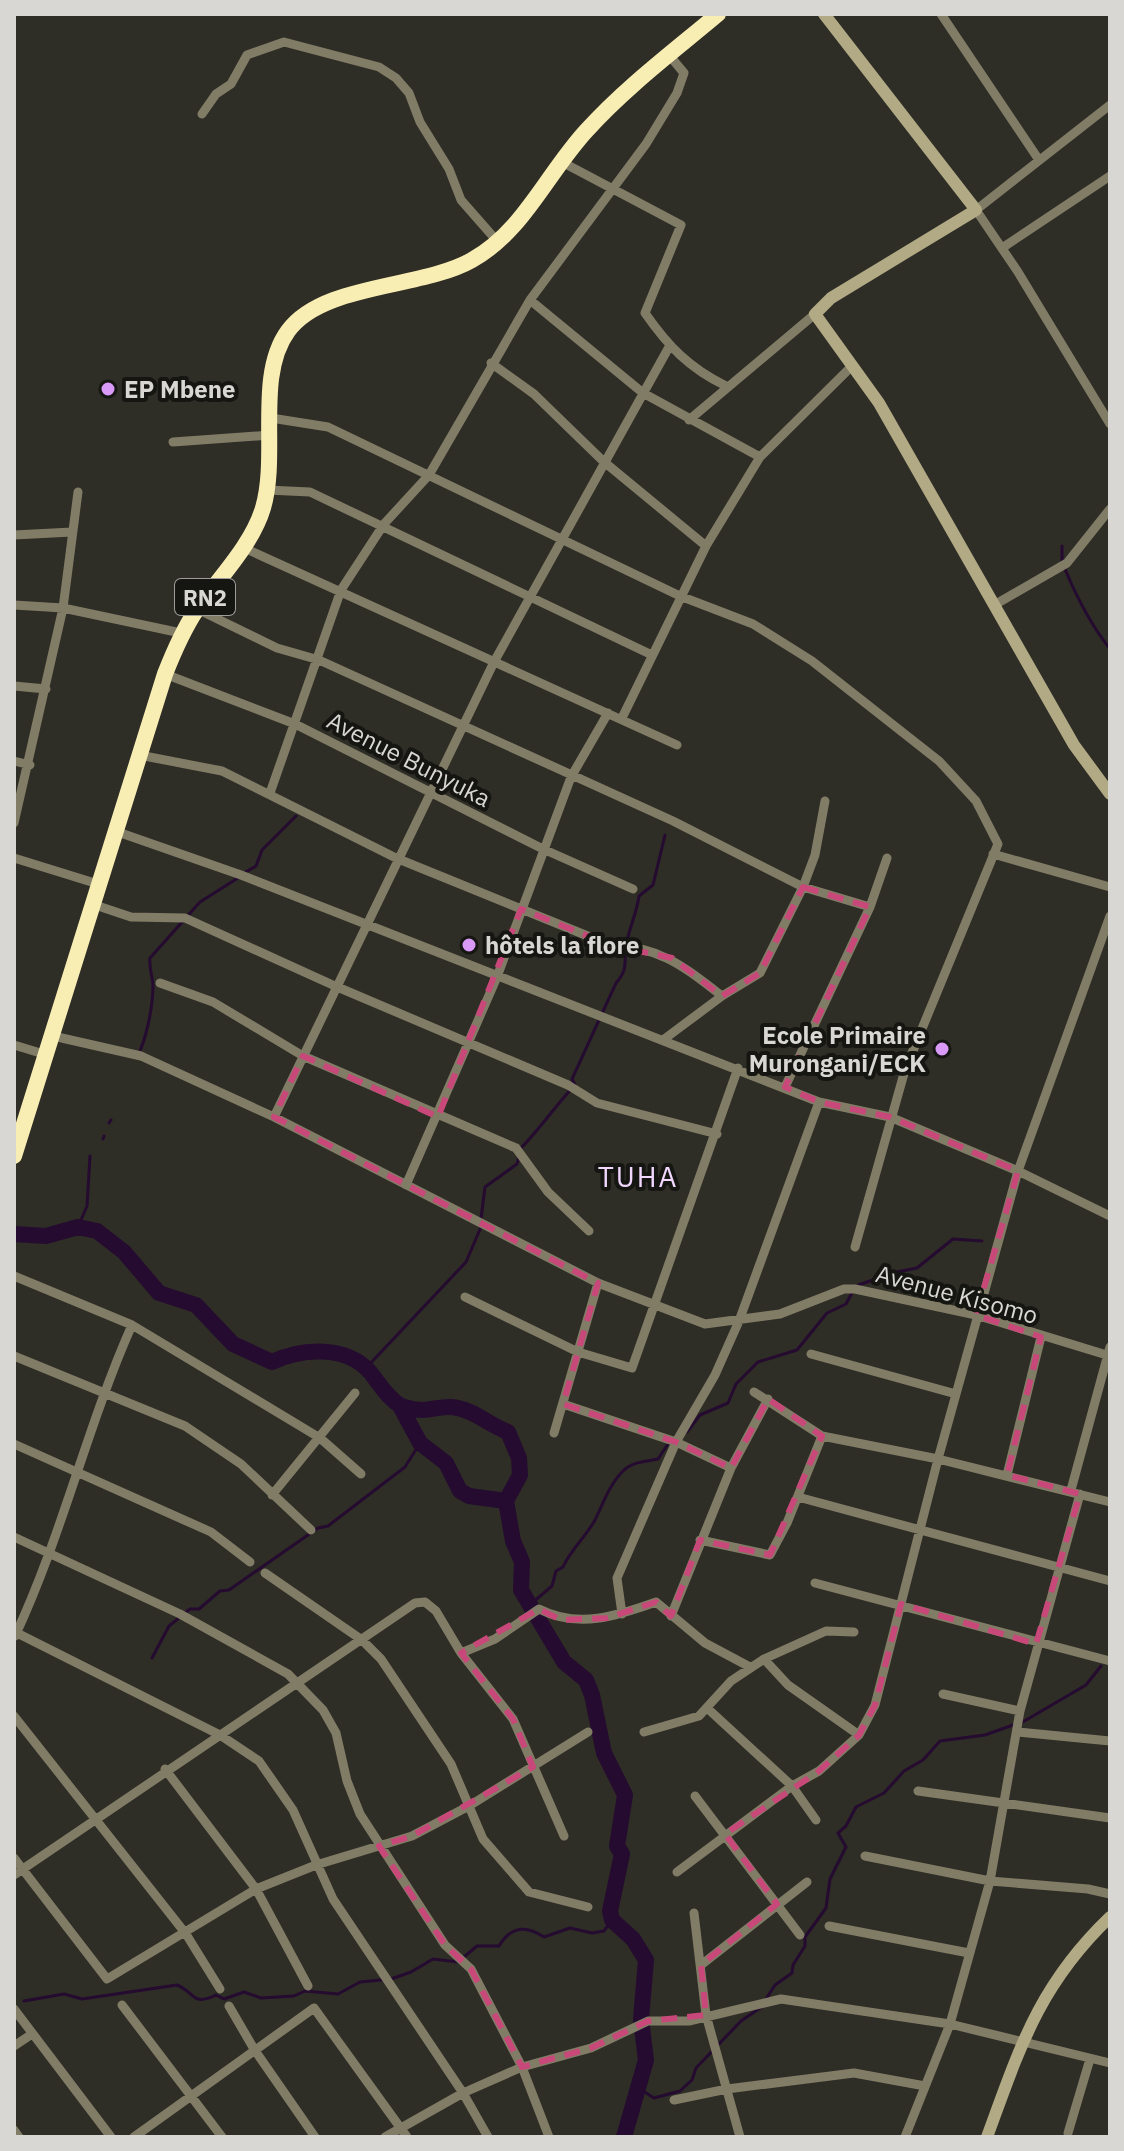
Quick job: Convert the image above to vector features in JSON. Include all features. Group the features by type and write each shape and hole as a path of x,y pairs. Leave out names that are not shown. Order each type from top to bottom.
{"highway":[{"name":"RN2","path":"14,1156 165,674 181,633 257,523 267,490 272,367 288,331 301,316 327,302 452,269 470,261 522,218 560,161 588,128 718,14"}],"street":[{"path":"824,14 976,210 1107,411 1110,424"},
{"path":"945,16 1039,160"},
{"path":"202,114 216,94 231,84 247,55 284,42 379,67 409,93 461,200 497,241"},
{"path":"270,793 341,590 384,524 429,475 530,300 609,189 646,144 677,93 684,73 669,55"},
{"path":"689,420 831,298 976,210 1110,105"},
{"path":"560,161 681,225 645,313 669,347 695,370 726,386"},
{"path":"1002,248 1110,176"},
{"path":"530,300 643,393 760,457"},
{"path":"815,314 879,403 1074,745 1110,794"},
{"path":"274,1117 396,858 464,728 494,662 561,536 669,347"},
{"path":"491,363 534,394 603,461 706,546"},
{"path":"622,718 706,546 760,457 852,366"},
{"path":"173,442 271,426 328,427 561,536 680,596 753,624 812,661 939,761 976,801 998,844 905,1070 855,1247"},
{"path":"267,490 310,492 384,524 652,655"},
{"path":"14,823 30,765 63,608 78,492"},
{"path":"996,604 1056,566 1067,563 1110,509"},
{"path":"14,535 72,532"},
{"path":"242,547 677,745"},
{"path":"14,605 63,608 181,633"},
{"path":"197,609 277,648 319,660 673,821 803,887 870,907"},
{"name":"Avenue Bunyuka","path":"165,674 295,724 543,849 633,889"},
{"path":"14,686 46,689"},
{"path":"406,1185 497,977 571,777 608,713"},
{"path":"139,755 222,771 396,858 610,945 648,949 672,958 722,996"},
{"path":"14,761 30,765"},
{"path":"663,1040 722,996 760,973 803,887 815,855 825,801"},
{"path":"115,830 241,875 819,1102 890,1117 1018,1171 1110,1216"},
{"path":"993,854 1110,887"},
{"path":"14,858 98,884"},
{"path":"785,1087 870,907 887,858"},
{"path":"92,904 131,917 187,919 335,986 470,1042 572,1088 597,1103 717,1134"},
{"path":"677,1872 792,1786 819,1771 859,1735 875,1705 976,1315 1018,1171 1110,916"},
{"path":"160,983 213,1002 303,1056 520,1151 548,1192 589,1231"},
{"name":"Avenue Kisomo","path":"53,1036 141,1056 274,1117 598,1283 705,1324 780,1314 844,1289 855,1289 976,1315 1041,1337 1109,1353"},
{"path":"14,1045 47,1055"},
{"path":"465,1297 578,1352 632,1368 738,1068"},
{"path":"622,1614 617,1578 676,1442 715,1375 739,1321 819,1102"},
{"path":"14,1276 132,1325 320,1438 361,1474"},
{"path":"554,1433 598,1283"},
{"path":"132,1325 103,1390 49,1552 15,1636 220,1735 259,1761 293,1810 333,1899 463,2093 488,2137"},
{"path":"1007,1475 1041,1337"},
{"path":"905,2137 950,2024 990,1881 1020,1711 1059,1569 1109,1353"},
{"path":"811,1354 956,1394"},
{"path":"14,1356 185,1426 241,1464 311,1530"},
{"path":"754,1392 822,1436 938,1459 1110,1502"},
{"path":"272,1495 355,1393"},
{"path":"671,1616 731,1468 768,1399"},
{"path":"563,1404 676,1442 731,1468"},
{"path":"700,1540 770,1555 798,1497 822,1436"},
{"path":"14,1444 211,1532 250,1562"},
{"path":"798,1497 1110,1581"},
{"path":"14,1537 182,1616 288,1674 323,1710 336,1733 347,1781 360,1814 445,1945 463,1962 522,2067 549,2137"},
{"path":"265,1573 362,1640 381,1659 451,1764 483,1839 529,1892 588,1907"},
{"path":"815,1583 901,1604 1036,1644 1110,1661"},
{"path":"18,1872 98,1819 165,1769 415,1603 425,1602 436,1611 461,1653 513,1719 564,1836"},
{"path":"461,1653 495,1639 535,1611 561,1620 622,1614 656,1602 705,1643 750,1667"},
{"path":"644,1732 699,1716 731,1681 764,1659 826,1631 854,1632"},
{"path":"764,1659 788,1685 859,1735"},
{"path":"943,1694 1020,1711"},
{"path":"707,1708 792,1786 816,1820"},
{"path":"14,1716 186,1934 220,1989"},
{"path":"14,1858 18,1872 107,1979 256,1889 316,1865 412,1836 469,1806 573,1738 588,1732"},
{"path":"1018,1732 1110,1741"},
{"path":"165,1769 256,1889 308,1986"},
{"path":"918,1791 1110,1818"},
{"path":"695,1796 800,1935"},
{"path":"865,1856 990,1881 1088,1889 1110,1894"},
{"path":"701,1965 807,1882"},
{"path":"694,1913 706,2015 740,2137"},
{"path":"987,2137 1023,2039 1043,1998 1083,1942 1110,1917"},
{"path":"829,1926 969,1953"},
{"path":"385,2137 463,2093 522,2067 591,2048 648,2021 689,2021 781,1999 950,2024 1023,2039 1110,2063"},
{"path":"122,2005 222,2137"},
{"path":"229,2006 254,2049 315,2137"},
{"path":"134,2137 314,2008 407,2137"},
{"path":"14,2009 111,2137"},
{"path":"14,2046 32,2034"},
{"path":"1068,2133 1090,2059"},
{"path":"674,2100 727,2089 854,2073 925,2086"},
{"path":"14,2130 19,2137"}],"highlighted area":[{"path":"803,887 870,907 785,1087 819,1102 890,1117 1018,1171 976,1315 1041,1337 1007,1475 1080,1494 1036,1644 901,1604 875,1705 859,1735 819,1771 725,1834 777,1904 701,1965 706,2015 648,2021 591,2048 522,2067 471,1969 445,1945 379,1846 412,1836 533,1767 513,1719 461,1653 539,1609 561,1620 607,1618 656,1602 671,1616 700,1540 770,1555 822,1436 768,1399 731,1468 676,1442 563,1404 598,1283 274,1117 303,1056 438,1117 521,909 610,945 672,958 722,996 760,973"}],"waterway":[{"path":"1062,546 1062,562"},
{"path":"1065,569 1085,611 1110,649"},
{"path":"244,873 256,866 262,850 296,816"},
{"path":"520,1149 575,1085 572,1079 624,970 627,941 639,896 653,885 665,835"},
{"path":"140,1051 152,1001 150,958 200,902 238,878"},
{"path":"78,1227 87,1206 90,1156"},
{"path":"481,1219 485,1187 517,1164 519,1157"},
{"path":"14,1234 46,1236 78,1227 97,1231 124,1252 159,1293 196,1305 233,1344 272,1362 310,1352 349,1357 370,1372 399,1405 419,1410 460,1408 508,1432 519,1458 520,1475 506,1501 513,1541 522,1562 521,1590 564,1662 586,1680 604,1753 625,1795 617,1846 622,1854 610,1911 612,1920 633,1939 646,1960 641,2019 646,2060 624,2137"},
{"path":"366,1368 466,1262 481,1227"},
{"path":"858,1285 873,1280 887,1282 897,1272 917,1268 953,1239 982,1241"},
{"path":"687,1432 700,1415 728,1403 736,1384 758,1362 797,1350 827,1313 846,1304 853,1291"},
{"path":"400,1406 420,1443 446,1463 460,1491 469,1496 506,1501"},
{"path":"532,1603 552,1586 556,1571 563,1567 595,1520 618,1476 631,1465 658,1459 670,1441"},
{"path":"152,1658 169,1626 190,1609 199,1609 220,1591 229,1590 318,1528 328,1526 405,1467 420,1443"},
{"path":"1021,1723 1086,1685 1101,1666"},
{"path":"766,1999 775,1985 792,1973 793,1965 805,1946 805,1937 826,1908 830,1879 846,1847 838,1833 846,1826 856,1807 884,1793 904,1771 923,1760 940,1741 985,1735 1013,1725"},
{"path":"24,2001 64,1994 82,1999 177,1985 198,1999 216,1995 224,1999 244,1992 261,1998 294,1996 305,1991 338,1994 360,1982 391,1979 411,1972 433,1959 458,1962 477,1946 499,1946 514,1931 525,1929 544,1937 570,1928 592,1933 604,1931 612,1920"},
{"path":"640,2089 654,2098 680,2091 692,2080 696,2068 741,2021 763,2006"}],"place":[{"name":"EP Mbene","path":"108,389"},
{"name":"hôtels la flore","path":"469,945"},
{"name":"Ecole Primaire Murongani/ECK","path":"942,1049"}],"district":[{"name":"TUHA","path":"638,1176"}]}
